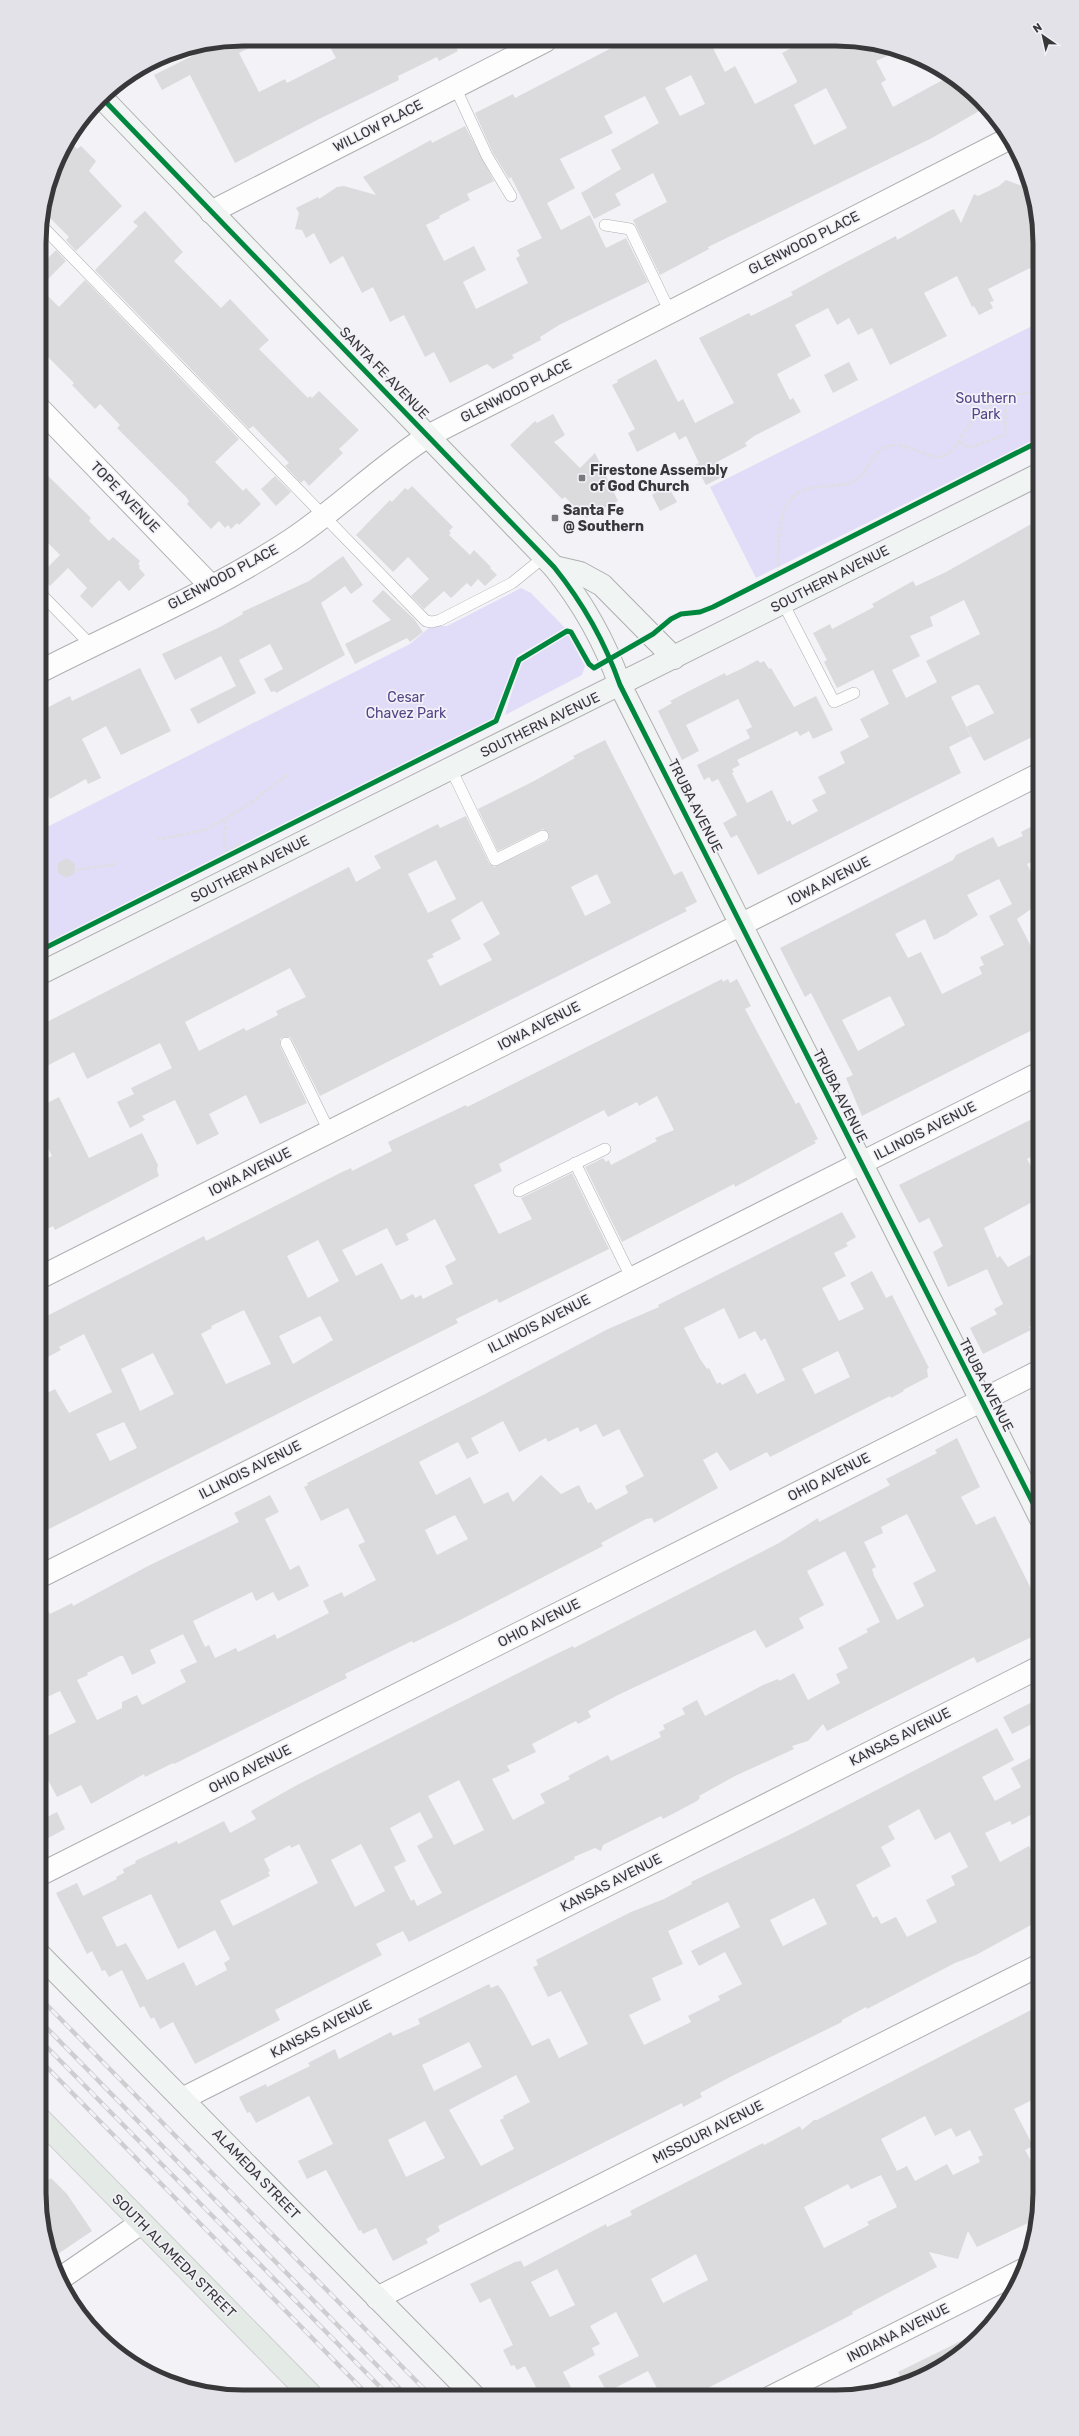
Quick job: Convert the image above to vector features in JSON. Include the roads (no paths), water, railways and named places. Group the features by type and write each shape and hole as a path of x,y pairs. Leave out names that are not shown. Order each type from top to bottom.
{"main road":[{"name":"SOUTH ALAMEDA STREET","path":"46,2125 306,2390"}],"street":[{"name":"WILLOW PLACE","path":"211,212 535,46"},
{"name":"SANTA FE AVENUE","path":"106,102 549,562 587,613 611,659 620,685"},
{"name":"GLENWOOD PLACE","path":"46,668 252,564 325,516 397,456 428,436 1004,141"},
{"name":"TOPE AVENUE","path":"46,415 211,586"},
{"name":"SOUTHERN AVENUE","path":"46,970 1033,478"},
{"path":"549,562 580,573 602,585 674,658"},
{"name":"TRUBA AVENUE","path":"620,685 1033,1503"},
{"name":"IOWA AVENUE","path":"46,1274 1033,778"},
{"name":"ILLINOIS AVENUE","path":"46,1573 631,1277 861,1164 1033,1077"},
{"name":"OHIO AVENUE","path":"46,1871 1033,1375"},
{"name":"KANSAS AVENUE","path":"182,2099 1033,1671"},
{"name":"ALAMEDA STREET","path":"46,1961 467,2390"},
{"name":"MISSOURI AVENUE","path":"377,2298 1033,1969"},
{"path":"64,2276 142,2223"},
{"name":"INDIANA AVENUE","path":"785,2390 1016,2274"}],"lane":[{"path":"455,87 488,156 511,196"},
{"path":"605,225 630,229 670,312"},
{"path":"46,230 426,621 432,622 512,583 549,562"},
{"path":"46,599 91,645"},
{"path":"783,603 834,702 854,693"},
{"path":"451,768 495,860 543,836"},
{"path":"286,1043 329,1131"},
{"path":"519,1191 605,1149"},
{"path":"575,1163 631,1277"}],"railway":[{"path":"46,2004 425,2390"},
{"path":"46,2027 401,2390"},
{"path":"46,2046 383,2390"},
{"path":"46,2066 363,2390"}],"place":[{"name":"Firestone Assembly of God Church","path":"582,478"},
{"name":"Santa Fe @ Southern","path":"555,518"}],"park label":[{"name":"Southern Park","path":"986,406"},
{"name":"Cesar Chavez Park","path":"406,706"}]}
